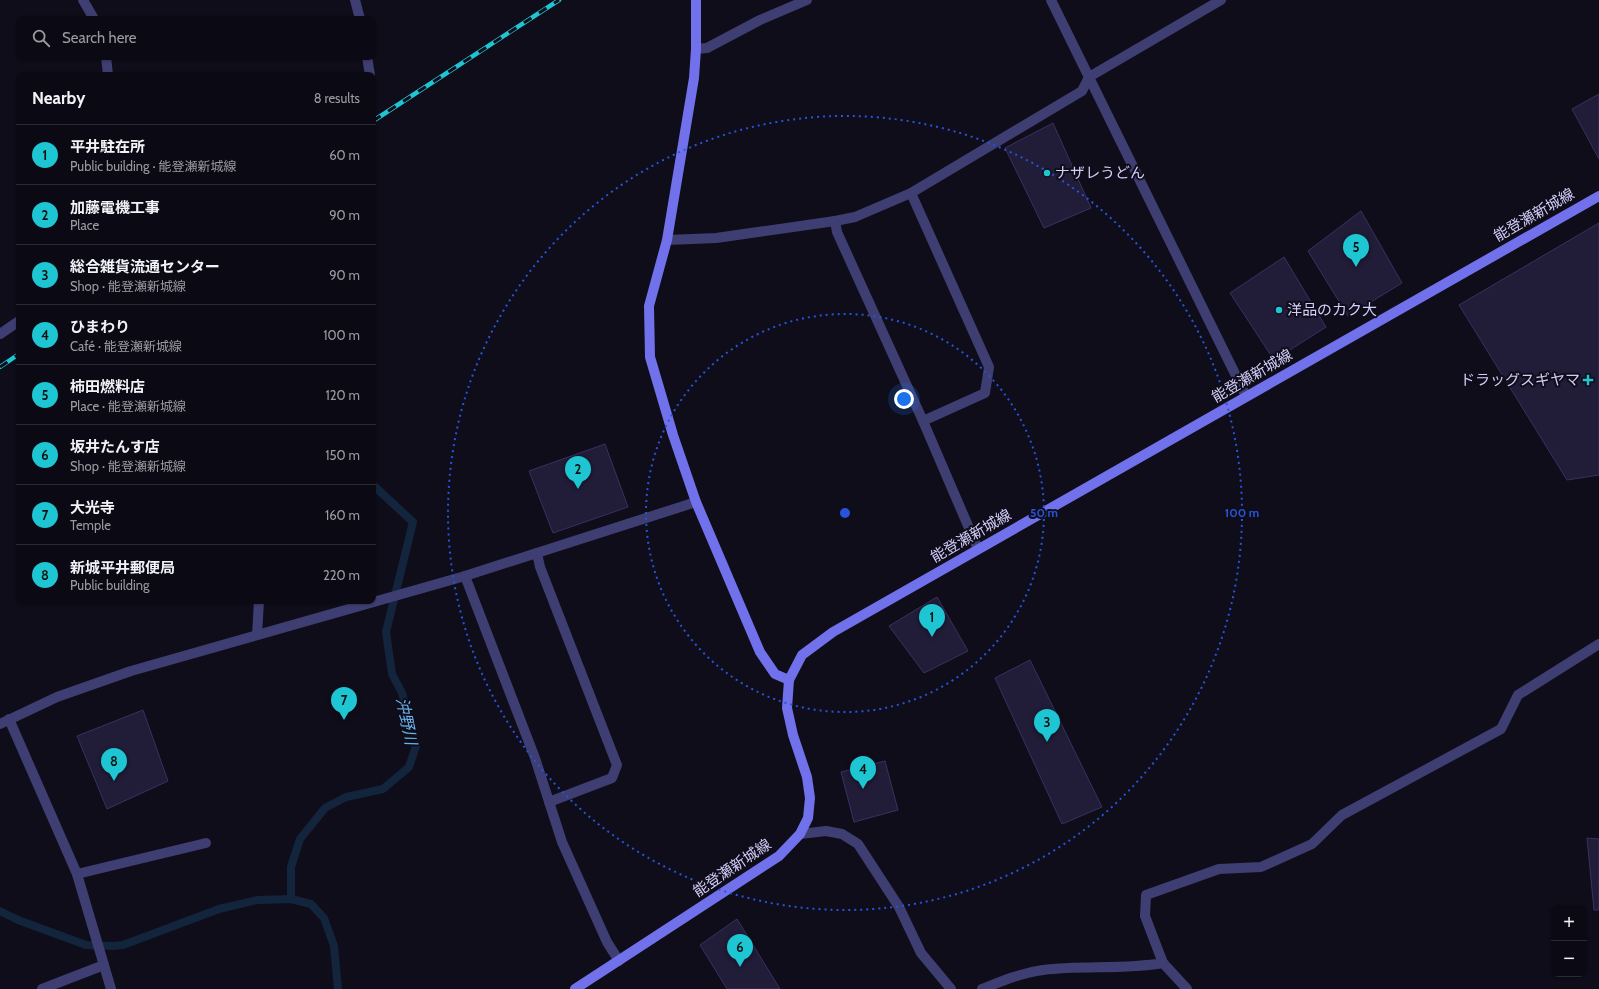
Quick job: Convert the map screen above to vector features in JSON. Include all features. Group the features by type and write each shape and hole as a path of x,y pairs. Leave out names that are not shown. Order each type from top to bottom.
{"main road":[{"path":"696,0 696,49 694,78 666,240 649,306 650,357 673,435 696,502 760,652 775,674 789,680"},
{"name":"能登瀬新城線","path":"575,989 779,856 800,834 808,818 810,798 807,777 793,735 787,708 789,680 802,655 832,632 1599,196"}],"street":[{"path":"83,0 92,16"},
{"path":"355,0 359,16"},
{"path":"696,49 707,48 760,20 807,0"},
{"path":"1050,0 1246,396"},
{"path":"666,240 716,238 836,221 855,217 911,193 1082,91 1089,77 1221,0"},
{"path":"106,60 108,72"},
{"path":"368,60 370,72"},
{"path":"911,193 989,367 985,393 923,421"},
{"path":"836,221 837,232 923,421 978,549"},
{"path":"0,334 16,323"},
{"path":"376,601 465,576 696,502"},
{"path":"537,553 540,567 617,765 612,778 549,802"},
{"path":"465,576 535,758 562,842 607,942 619,961"},
{"path":"257,635 259,604"},
{"path":"0,724 57,697 131,671 366,604"},
{"path":"1187,989 1163,963 1146,916 1146,895 1219,869 1260,868 1312,844 1342,815 1501,729 1518,695 1599,644"},
{"path":"9,719 78,874 112,989"},
{"path":"800,834 826,831 842,834 858,844 899,907 921,953 950,989"},
{"path":"78,874 206,843"},
{"path":"982,989 1020,974 1043,970 1099,967 1142,967 1163,963"},
{"path":"42,989 104,965"}],"building":[{"path":"1599,94 1599,159 1572,109"},
{"path":"1053,123 1091,208 1044,228 1005,148"},
{"path":"1361,211 1402,283 1348,316 1308,251"},
{"path":"1599,223 1599,475 1567,480 1459,305"},
{"name":"洋品のカク大","path":"1284,257 1326,327 1274,360 1230,293"},
{"path":"605,444 628,507 553,533 529,471"},
{"path":"937,597 968,651 924,673 889,626"},
{"path":"1030,660 1102,807 1062,824 995,678"},
{"path":"143,710 168,781 107,809 77,736"},
{"path":"885,761 898,810 854,822 841,772"},
{"path":"1587,838 1599,839 1599,910 1594,910"},
{"path":"737,919 780,989 727,989 700,945"}],"waterway":[{"name":"沖野川","path":"291,899 291,867 300,839 325,808 346,797 383,789 409,767 416,746 402,693 392,674 386,632 413,522 376,488"},
{"path":"0,911 18,920 86,945 114,946 123,945 219,909 257,900 291,899 311,904 324,918 334,946 338,989"}],"railway":[{"path":"376,119 559,0"},
{"path":"0,367 16,356"}],"place":[{"name":"ナザレうどん","path":"1047,173"},
{"name":"柿田燃料店","path":"1356,267"},
{"name":"洋品のカク大","path":"1279,310"},
{"name":"ドラッグスギヤマ","path":"1588,380"},
{"name":"加藤電機工事","path":"578,489"},
{"name":"平井駐在所","path":"932,637"},
{"name":"大光寺","path":"344,720"},
{"name":"総合雑貨流通センター","path":"1047,742"},
{"name":"新城平井郵便局","path":"114,781"},
{"name":"ひまわり","path":"863,789"},
{"name":"坂井たんす店","path":"740,967"}]}
